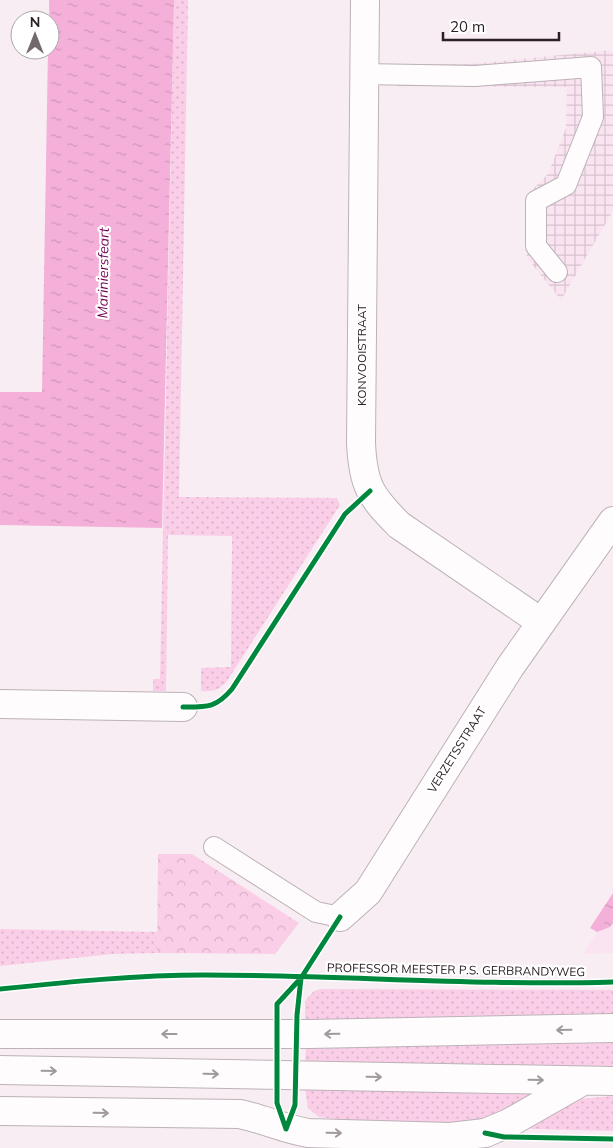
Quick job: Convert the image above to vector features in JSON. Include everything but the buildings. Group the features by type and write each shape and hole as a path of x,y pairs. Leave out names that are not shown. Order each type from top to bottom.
{"street":[{"name":"KONVOOISTRAAT","path":"365,0 363,74 362,468 370,491 382,508 398,525 541,622"},
{"name":"VERZETSSTRAAT","path":"340,917 368,892 505,675 613,521"},
{"path":"0,704 184,707"},
{"path":"0,1034 310,1034 613,1028"},
{"path":"0,1070 613,1081"},
{"path":"0,1111 240,1114 258,1118 286,1138 308,1133 467,1136 485,1133 509,1123 584,1081"}],"lane":[{"path":"363,74 475,76 591,67 593,117 566,185 536,201 536,246 557,272"},
{"path":"214,847 316,912 340,917"}],"shaded area":[{"path":"613,50 613,211 561,300 527,258 528,194 548,174 566,128 567,87 398,86 397,64 471,64"},
{"path":"613,923 613,953 583,954 597,932 610,927"}],"green space":[{"path":"174,0 188,0 179,497 337,498 340,505 227,681 216,690 209,691 201,691 201,668 231,667 232,536 168,535 166,691 153,691 153,679 160,679"},
{"path":"158,854 192,854 299,923 275,954 157,953"},
{"path":"0,929 157,932 157,953 112,954 0,966"},
{"path":"321,989 613,990 613,1014 305,1021 305,1001 314,991"},
{"path":"613,1043 613,1070 305,1062 306,1047"},
{"path":"305,1088 528,1092 530,1094 522,1101 487,1119 451,1125 360,1122 319,1117 308,1108"},
{"path":"613,1096 613,1131 531,1129 524,1125 578,1099"}],"water":[{"name":"Mariniersfeart","path":"49,0 174,0 162,528 0,525 0,392 42,392 48,60 60,60 60,10 49,10"},
{"path":"613,893 613,923 610,927 597,932 590,928"}],"cycle path":[{"path":"183,707 199,707 216,703 232,689 345,514 370,491"},
{"path":"286,1129 277,1103 277,1004 301,978 340,917"},
{"name":"PROFESSOR MEESTER P.S. GERBRANDYWEG","path":"0,989 76,981 178,975 511,983 613,982"},
{"path":"286,1129 295,1105 297,1015 301,978"},
{"path":"485,1133 504,1137 613,1139"}]}
